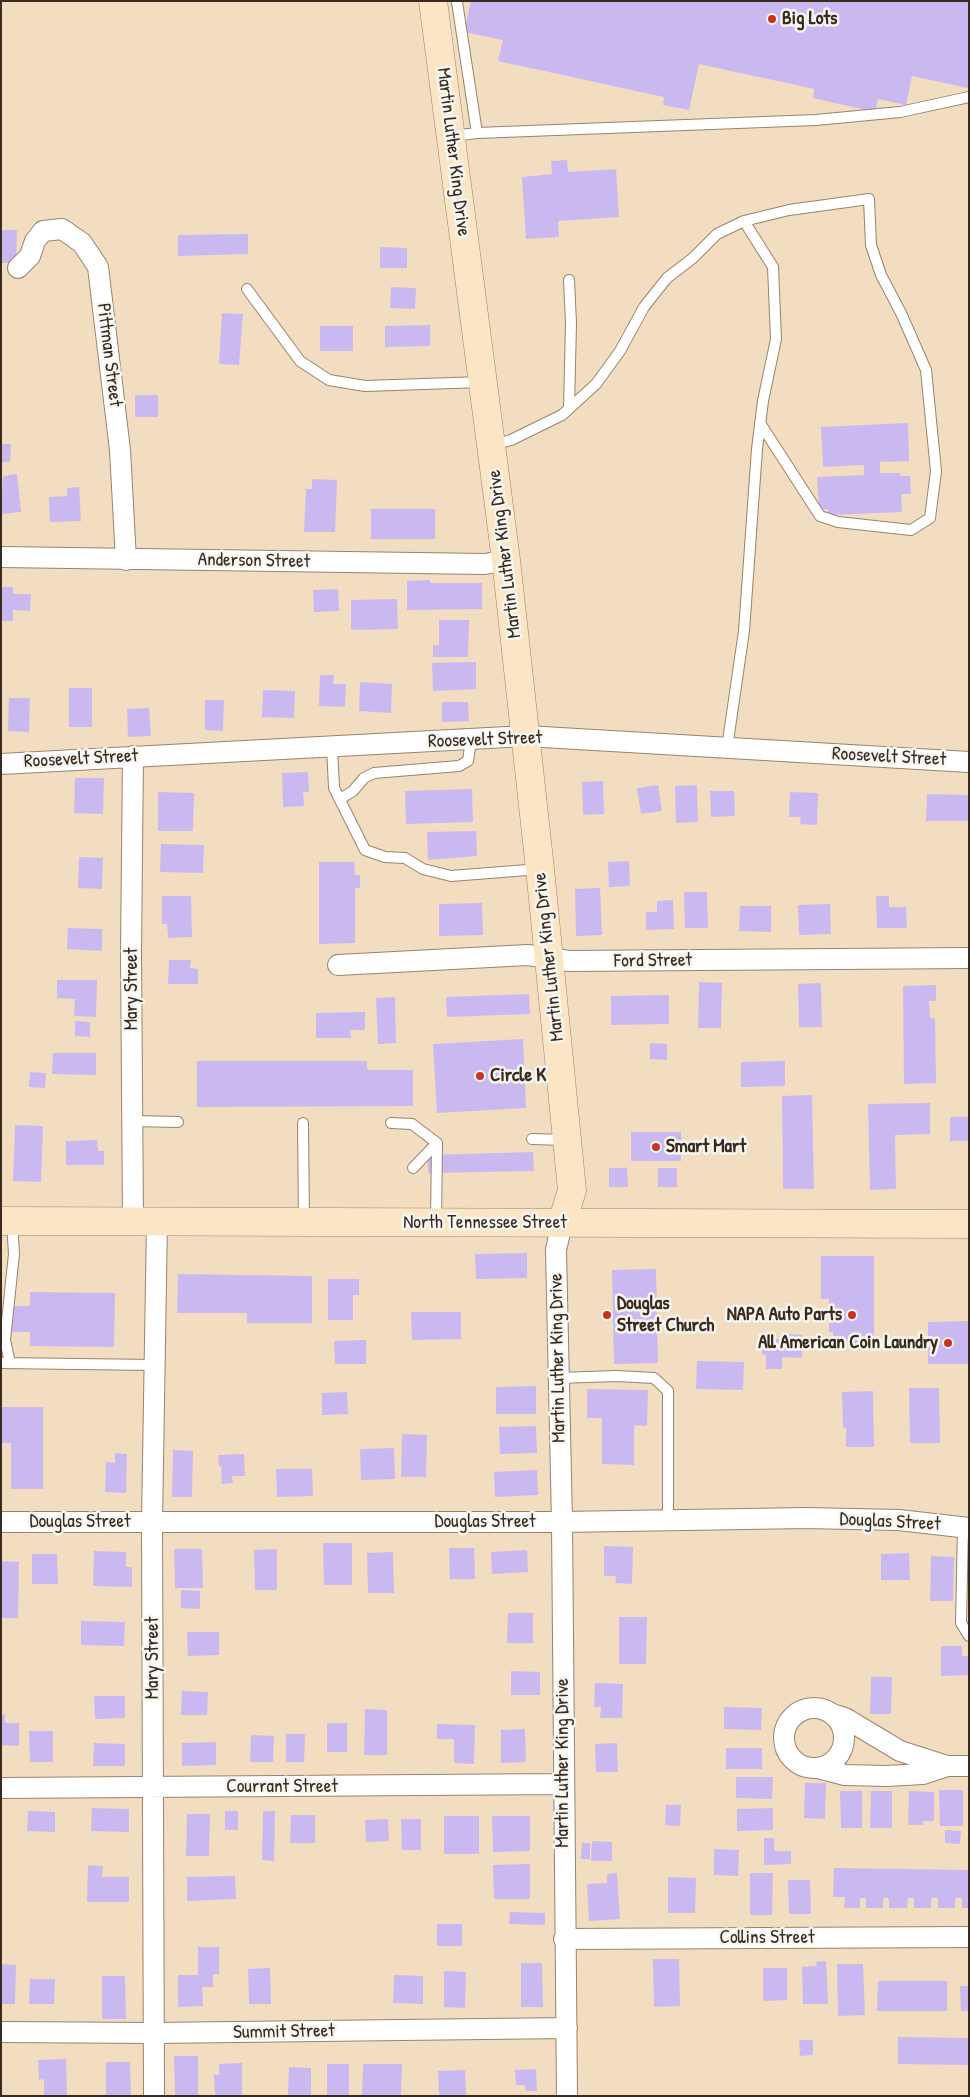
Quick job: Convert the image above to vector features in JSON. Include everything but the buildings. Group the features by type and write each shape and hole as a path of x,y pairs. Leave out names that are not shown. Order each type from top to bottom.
{"street":[{"name":"Martin Luther King Drive","path":"445,3 451,136 506,560 550,958 572,1190 556,1250 562,1522 564,1939 567,2096"},
{"name":"Pittman Street","path":"18,268 30,256 35,241 43,231 62,229 82,243 98,267 120,450 126,560"},
{"name":"Anderson Street","path":"1,557 484,564 506,560"},
{"name":"Roosevelt Street","path":"1,764 526,736 969,762"},
{"name":"Mary Street","path":"133,756 132,1121 145,1221 155,1365 152,1522 154,2096"},
{"name":"Ford Street","path":"338,965 528,955 569,961 969,958"},
{"name":"North Tennessee Street","path":"7,1221 969,1224"},
{"name":"Douglas Street","path":"1,1522 562,1522 851,1518 913,1521 966,1527"},
{"path":"947,1766 923,1774 886,1776 846,1775 818,1768 806,1768 788,1754 784,1742 785,1731 790,1720 799,1712 810,1708 822,1709 845,1718 900,1751 947,1766 969,1766"},
{"path":"818,1768 829,1764 838,1757 843,1746 844,1734 832,1714"},
{"name":"Courrant Street","path":"1,1788 563,1784"},
{"name":"Collins Street","path":"564,1939 969,1937"},
{"name":"Summit Street","path":"1,2032 154,2034 567,2028"}],"lane":[{"path":"445,3 477,133"},
{"path":"451,136 477,133 816,120 900,112 969,97"},
{"path":"491,445 511,440 562,415 596,384 620,351 644,307 666,278 693,258 717,234 744,222 789,210 868,200 871,245 881,276 901,313 926,370 936,471 930,518 911,530 838,522 820,516 760,423"},
{"path":"727,748 744,631 760,423 776,339 773,267 744,222"},
{"path":"569,280 571,323 570,408"},
{"path":"247,289 300,361 330,380 365,386 483,382"},
{"path":"340,799 353,791 364,778 374,773 460,766 468,761 471,739"},
{"path":"332,746 334,788 365,850 385,857 405,858 423,869 451,876 540,869"},
{"path":"132,1121 178,1122"},
{"path":"303,1123 304,1222"},
{"path":"391,1123 412,1124 437,1143"},
{"path":"532,1139 568,1140"},
{"path":"413,1168 437,1143"},
{"path":"436,1222 437,1143"},
{"path":"7,1221 14,1254 5,1340 5,1363 155,1365"},
{"path":"559,1378 616,1376 654,1378 668,1391 668,1520"},
{"path":"966,1527 961,1623 969,1636"}],"place":[{"name":"Big Lots","path":"772,19"},
{"name":"Circle K","path":"480,1076"},
{"name":"Smart Mart","path":"656,1147"},
{"name":"Douglas Street Church","path":"607,1315"},
{"name":"NAPA Auto Parts","path":"852,1315"},
{"name":"All American Coin Laundry","path":"948,1343"}]}
